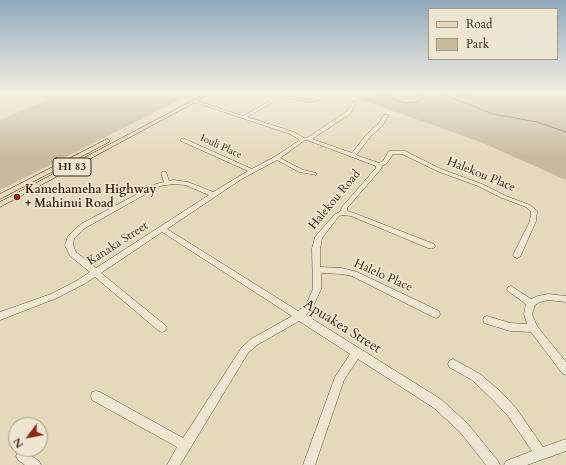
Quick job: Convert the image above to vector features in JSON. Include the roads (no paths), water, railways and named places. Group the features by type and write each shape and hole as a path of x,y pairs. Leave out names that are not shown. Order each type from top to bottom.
{"main road":[{"name":"HI 83","path":"0,197 160,114"},
{"name":"HI 83","path":"0,205 172,114"},
{"path":"135,127 144,129"}],"street":[{"name":"Halekou Road","path":"173,465 245,350 254,342 300,316 309,307 315,295 317,283 317,240 336,216 344,213 344,208 379,168 379,165 353,155 234,114"},
{"path":"244,117 250,114"},
{"name":"Kanaka Street","path":"0,316 54,296 72,287 252,171 277,158 347,114"},
{"path":"353,155 369,135 380,125 386,116"},
{"name":"Iouli Place","path":"184,140 252,171"},
{"name":"Halekou Place","path":"379,165 384,162 391,152 403,152 439,170 480,185 504,198 528,206 534,211 533,221 517,255"},
{"path":"277,158 301,171 314,174"},
{"path":"164,173 167,183"},
{"path":"162,328 71,251 69,245 73,235 83,226 154,187 167,183 178,182 189,184 214,195"},
{"path":"344,213 352,214 431,246"},
{"name":"Apuakea Street","path":"162,229 357,352 442,408 464,428 494,465"},
{"name":"Halelo Place","path":"317,270 342,271 354,274 436,314"},
{"path":"511,289 531,303"},
{"path":"566,299 543,297 531,303 528,314 533,328 566,370"},
{"path":"487,320 510,327 533,328"},
{"path":"309,465 340,377 357,352"},
{"path":"453,364 476,378 498,396 512,412 541,454"},
{"path":"96,396 185,445"},
{"path":"510,465 566,445"},
{"path":"23,457 35,465"}],"waterway":[{"path":"492,114 537,122 566,132"}],"place":[{"name":"Kamehameha Highway + Mahinui Road","path":"17,197"}]}
